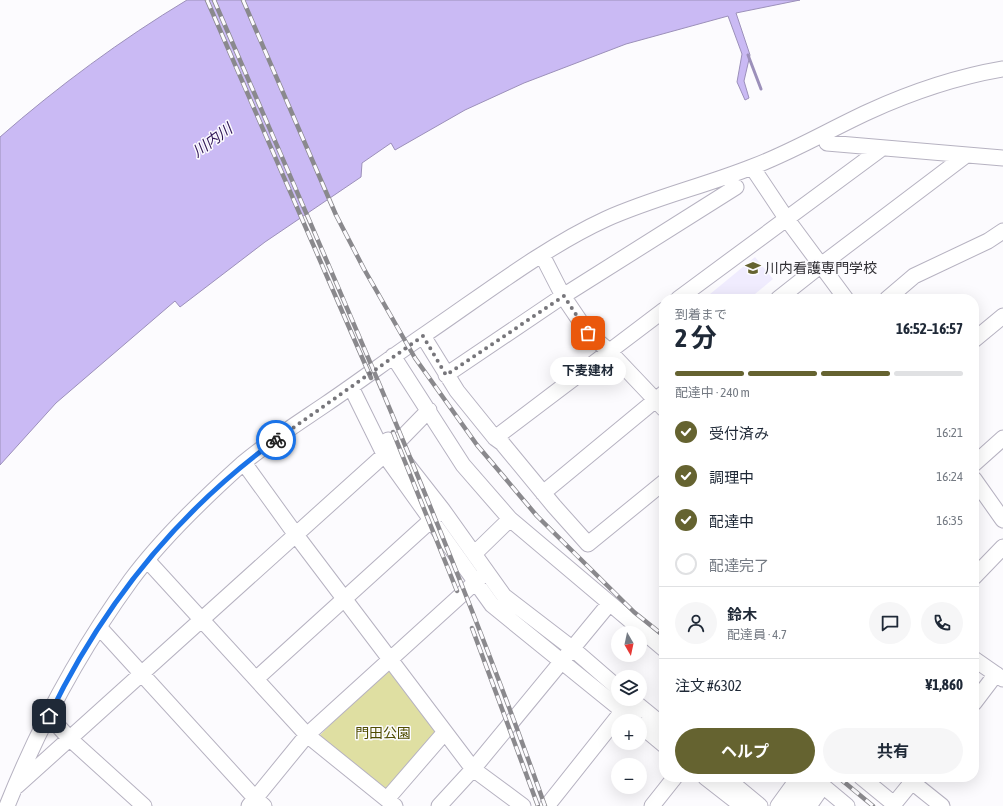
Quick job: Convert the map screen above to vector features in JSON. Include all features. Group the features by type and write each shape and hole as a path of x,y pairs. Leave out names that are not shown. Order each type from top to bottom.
{"street":[{"path":"7,806 14,788 70,673 99,627 147,560 191,513 244,463 393,356 542,255 606,219 688,189 752,168 814,140 867,113 952,79 1003,69"},
{"path":"827,143 880,149 1003,158"},
{"path":"685,294 880,149"},
{"path":"784,294 820,264 965,156"},
{"path":"752,168 786,218 842,294"},
{"path":"446,375 564,296 736,187"},
{"path":"688,189 696,213"},
{"path":"893,294 914,276 988,241 1003,231"},
{"path":"542,255 564,296 588,333 659,399"},
{"path":"495,438 659,314"},
{"path":"979,336 1003,316"},
{"path":"423,336 456,391 588,544 659,486"},
{"path":"393,356 464,465 510,519 659,646"},
{"path":"351,387 363,400 389,451 432,520 492,605 562,662 611,692"},
{"path":"543,493 659,403"},
{"path":"14,788 389,451 428,410"},
{"path":"979,460 1003,438"},
{"path":"389,451 442,509 504,596 572,649 611,682"},
{"path":"244,463 296,535 473,769 523,806"},
{"path":"979,486 1003,520"},
{"path":"256,679 432,520 442,509"},
{"path":"474,554 510,519"},
{"path":"979,572 1003,548"},
{"path":"147,560 306,735 391,802 445,732"},
{"path":"99,627 143,673 256,804 306,735 389,659 476,583 486,572"},
{"path":"439,806 473,769 609,604"},
{"path":"979,662 1000,677 979,698"},
{"path":"547,806 627,706"},
{"path":"634,706 659,723"},
{"path":"49,716 70,739 144,806"},
{"path":"647,731 659,741"},
{"path":"652,806 671,782"},
{"path":"711,782 742,806"},
{"path":"732,782 760,806"},
{"path":"778,806 795,782"},
{"path":"793,806 810,782"},
{"path":"868,782 894,804 912,782"},
{"path":"917,782 942,806"},
{"path":"808,806 823,786 847,806"}],"shaded area":[{"name":"川内看護専門学校","path":"755,257 773,279 755,294 710,294"}],"green space":[{"name":"門田公園","path":"389,667 439,733 387,793 318,737"}],"water":[{"name":"川内川","path":"187,0 800,0 736,13 750,55 744,81 749,98 745,100 737,82 742,54 728,16 626,44 524,83 465,110 395,150 391,143 362,163 361,177 265,242 180,307 175,301 56,403 0,465 0,137 90,64"}],"waterway":[{"path":"748,55 761,89"}],"railway":[{"path":"207,0 371,378"},
{"path":"214,0 344,300 428,501 469,602 545,806"},
{"path":"243,0 336,215 364,269 415,358 477,445 537,516 634,612 659,632"},
{"path":"393,432 457,591"},
{"path":"472,628 538,806"},
{"path":"844,782 873,806"}],"way so far":[{"path":"276,440 423,336 446,375 564,296 588,333"}],"place":[{"name":"川内看護専門学校","path":"753,268"},
{"name":"下麦建材","path":"588,333"}],"route":[{"path":"49,716 70,673 131,580 147,560 191,513 244,463 276,440"}]}
